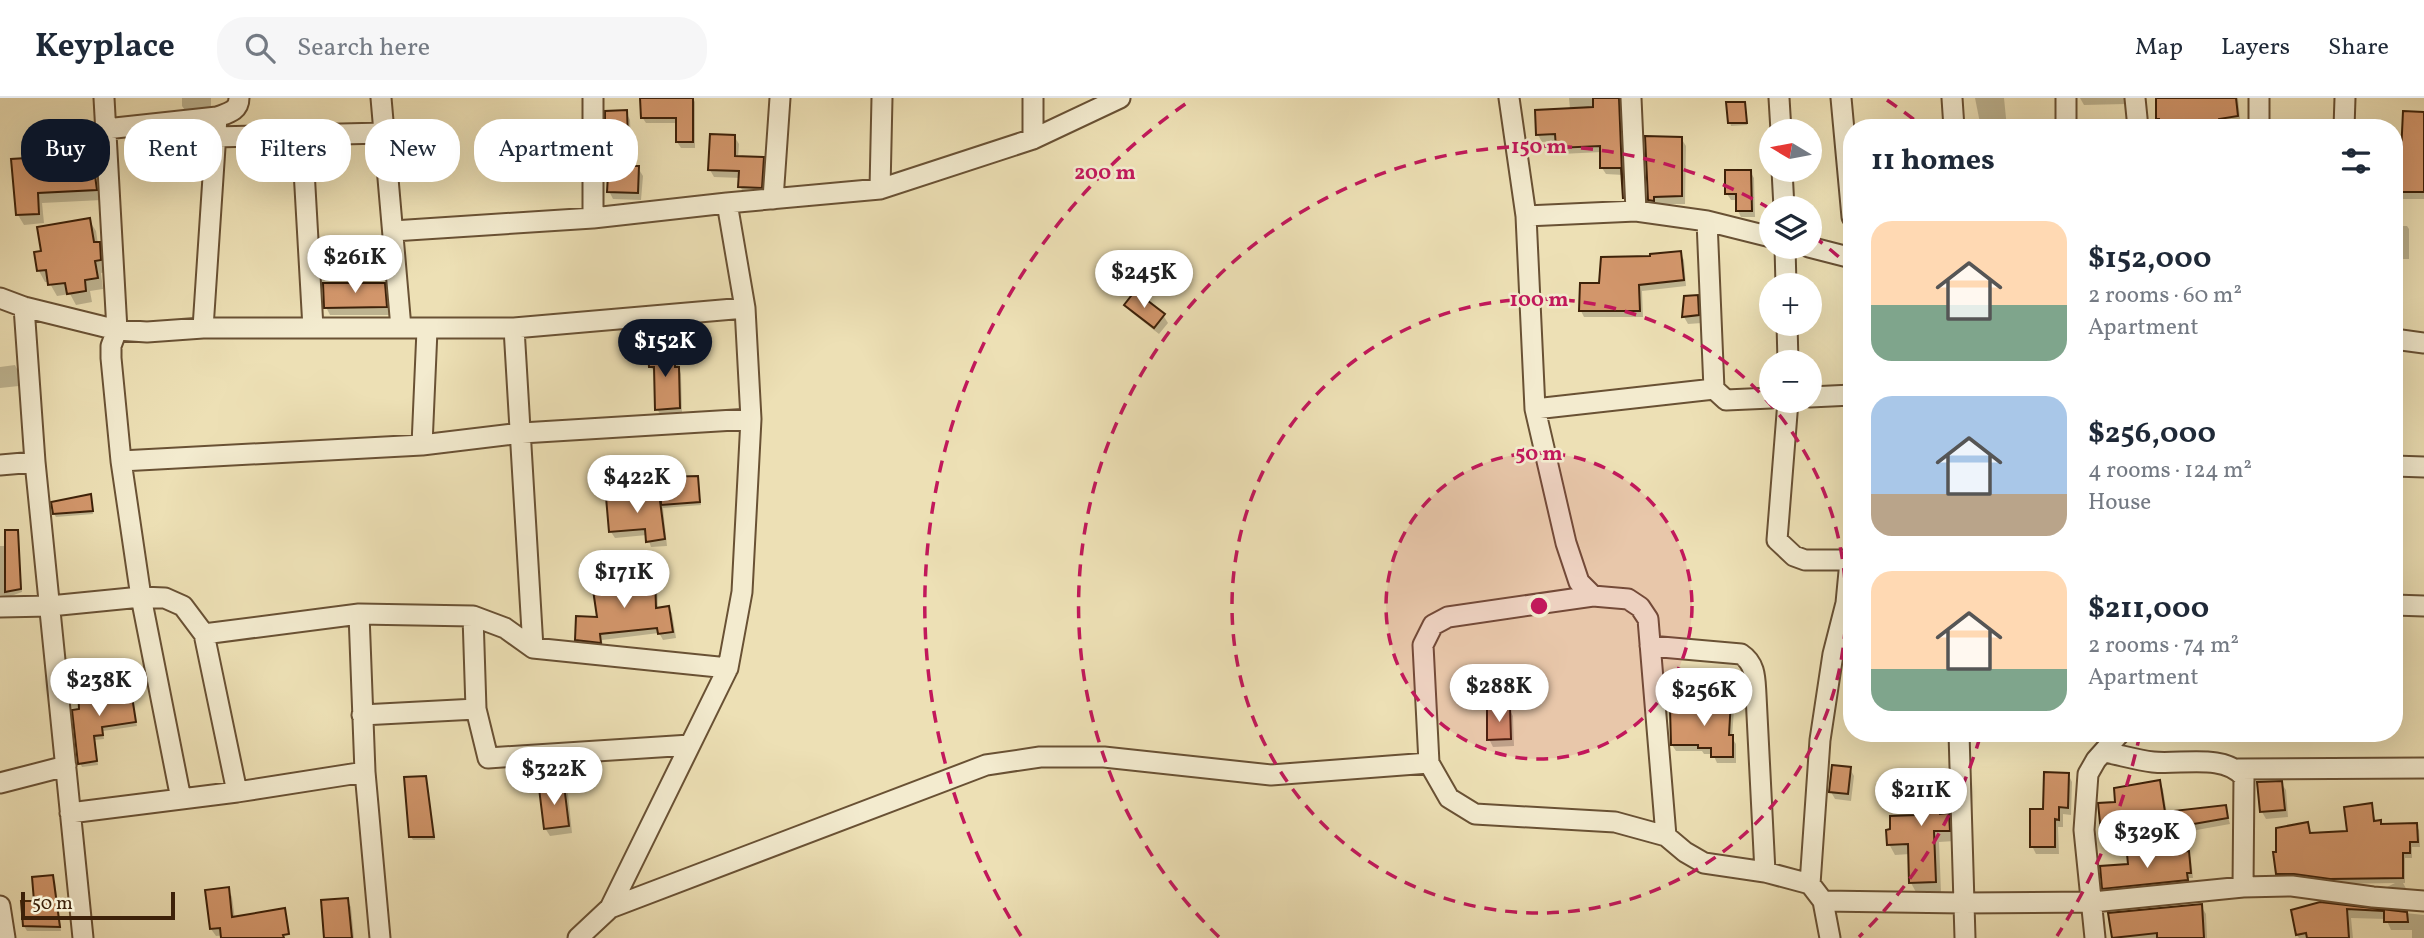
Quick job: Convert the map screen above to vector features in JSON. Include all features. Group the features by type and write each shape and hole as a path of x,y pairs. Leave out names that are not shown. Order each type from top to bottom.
{"street":[{"path":"104,98 105,119"},
{"path":"110,129 217,117 234,111 239,98"},
{"path":"381,98 383,119"},
{"path":"593,98 593,218"},
{"path":"773,198 780,98"},
{"path":"880,189 882,98"},
{"path":"1033,98 1033,139"},
{"path":"393,231 593,218 880,189 1033,139 1120,98"},
{"path":"1509,98 1526,216 1535,410 1566,543 1579,582 1593,596"},
{"path":"1631,98 1636,211"},
{"path":"1779,98 1780,119"},
{"path":"1841,98 1843,120"},
{"path":"1952,98 1953,119"},
{"path":"2066,98 2066,119"},
{"path":"2136,98 2137,119"},
{"path":"2259,98 2259,119"},
{"path":"2344,119 2345,98"},
{"path":"109,182 117,330 111,346 111,358 121,461 141,597 180,799"},
{"path":"203,328 212,182"},
{"path":"305,182 313,328"},
{"path":"388,182 401,328"},
{"path":"578,938 610,908 728,668 742,592 751,419 745,308 727,203"},
{"path":"1526,216 1636,211 1707,220 1759,234"},
{"path":"1707,220 1714,389 1726,400 1759,399"},
{"path":"1822,250 1843,256"},
{"path":"0,298 24,307 117,330 147,332 203,328 514,328 745,308"},
{"path":"24,307 35,462 83,938"},
{"path":"514,328 533,648"},
{"path":"422,444 427,330"},
{"path":"2403,341 2424,343"},
{"path":"1535,410 1714,389"},
{"path":"1822,396 1843,395"},
{"path":"1787,413 1777,540 1794,556 1805,560 1843,560"},
{"path":"121,461 422,444 522,433 751,419"},
{"path":"0,465 35,462"},
{"path":"2403,466 2424,467"},
{"path":"1666,836 1648,619 1640,607 1628,599 1593,596 1448,617 1433,625 1423,645 1429,763 1448,797 1475,814 1615,822 1666,836 1704,863 1765,872 1810,884 1824,901 1830,938"},
{"path":"0,607 50,606 141,597 165,598 183,606 204,634 237,792"},
{"path":"2403,605 2424,606"},
{"path":"204,634 359,614 473,616 505,628 533,648 728,668"},
{"path":"359,614 365,772 380,938"},
{"path":"473,616 476,709 485,755 491,760 690,745"},
{"path":"1810,884 1820,740 1833,654 1843,637"},
{"path":"1650,646 1741,654 1749,659 1756,695 1765,872"},
{"path":"362,715 476,709"},
{"path":"1959,742 1965,938"},
{"path":"2095,938 2084,830 2088,774 2096,760 2112,742"},
{"path":"2104,752 2155,762 2203,762 2238,769 2424,768"},
{"path":"610,908 986,765 1040,757 1104,757 1271,775 1429,763"},
{"path":"0,783 66,766"},
{"path":"2238,769 2245,777 2242,887"},
{"path":"70,813 237,792 365,772"},
{"path":"1824,901 2093,902 2242,887 2292,886 2424,901"},
{"path":"0,906 5,938"}],"building":[{"path":"640,98 693,98 693,142 676,142 676,118 641,118"},
{"path":"1593,98 1619,98 1623,199 1621,168 1600,168 1600,146 1556,148 1555,134 1536,135 1535,110 1593,107"},
{"path":"2156,98 2236,98 2238,116 2219,119 2156,119"},
{"path":"1726,102 1745,102 1747,123 1728,123"},
{"path":"627,110 627,119 605,119 605,111"},
{"path":"2403,111 2424,112 2424,192 2403,192"},
{"path":"710,134 735,135 735,156 764,157 762,188 738,187 739,171 708,170"},
{"path":"1645,136 1682,137 1682,196 1654,197 1654,201 1648,200"},
{"path":"21,158 21,182 96,182 97,190 38,193 39,214 16,215 11,159"},
{"path":"639,166 638,193 607,192 608,182 638,182"},
{"path":"1725,170 1751,170 1752,211 1736,211 1736,194 1725,194"},
{"path":"90,218 94,242 100,242 101,260 95,261 98,278 85,280 86,291 67,294 65,283 48,285 46,270 37,271 34,252 41,251 37,227"},
{"path":"1681,251 1684,280 1639,285 1640,311 1579,311 1580,283 1599,283 1601,257 1650,256"},
{"path":"323,283 385,283 387,307 324,308"},
{"path":"1135,291 1165,314 1154,328 1124,305"},
{"path":"1698,295 1699,315 1682,317 1684,296"},
{"path":"675,350 675,367 679,367 680,408 655,410 654,367 649,367 648,351"},
{"path":"698,476 700,502 661,505 660,477"},
{"path":"659,493 665,539 646,542 645,529 609,532 606,497"},
{"path":"91,494 93,511 53,514 51,502"},
{"path":"5,530 18,530 21,589 5,592"},
{"path":"655,575 656,608 669,606 673,632 658,634 657,628 600,634 601,643 575,640 576,616 597,617 592,583"},
{"path":"99,686 100,693 131,690 136,722 102,727 103,735 94,736 97,761 78,764 72,710 79,709 78,688"},
{"path":"1707,699 1731,700 1729,735 1733,735 1733,757 1711,757 1711,748 1698,748 1698,745 1671,745 1670,708 1707,708"},
{"path":"1510,707 1511,739 1487,740 1487,708"},
{"path":"1832,765 1851,767 1848,794 1829,792"},
{"path":"1940,769 1940,814 1949,813 1950,831 1934,831 1936,882 1909,883 1908,844 1887,845 1886,830 1890,829 1890,816 1916,815 1916,770"},
{"path":"2044,772 2069,773 2068,808 2059,807 2059,820 2055,819 2055,847 2030,847 2030,809 2043,809"},
{"path":"426,776 434,837 409,837 404,777"},
{"path":"2160,780 2165,812 2226,805 2228,818 2125,836 2124,830 2101,833 2098,803 2115,802 2114,788"},
{"path":"2282,781 2285,810 2260,812 2257,782"},
{"path":"564,785 569,826 544,829 539,788"},
{"path":"2372,803 2374,821 2381,820 2381,824 2417,823 2418,842 2410,842 2410,853 2403,853 2403,878 2330,879 2276,874 2273,852 2276,852 2276,828 2308,822 2310,833 2347,831 2344,807"},
{"path":"2189,851 2191,873 2187,873 2188,880 2102,889 2100,866 2128,864 2127,854"},
{"path":"53,875 60,927 23,926 21,901 34,901 32,877"},
{"path":"229,887 232,917 285,908 289,934 283,935 284,938 221,938 220,928 210,929 205,890"},
{"path":"348,898 352,938 324,938 321,900"},
{"path":"2320,902 2407,912 2408,922 2384,922 2384,911 2347,909 2349,938 2307,938 2306,933 2296,935 2291,910"},
{"path":"2202,904 2204,938 2157,938 2157,933 2112,938 2108,913"}]}
